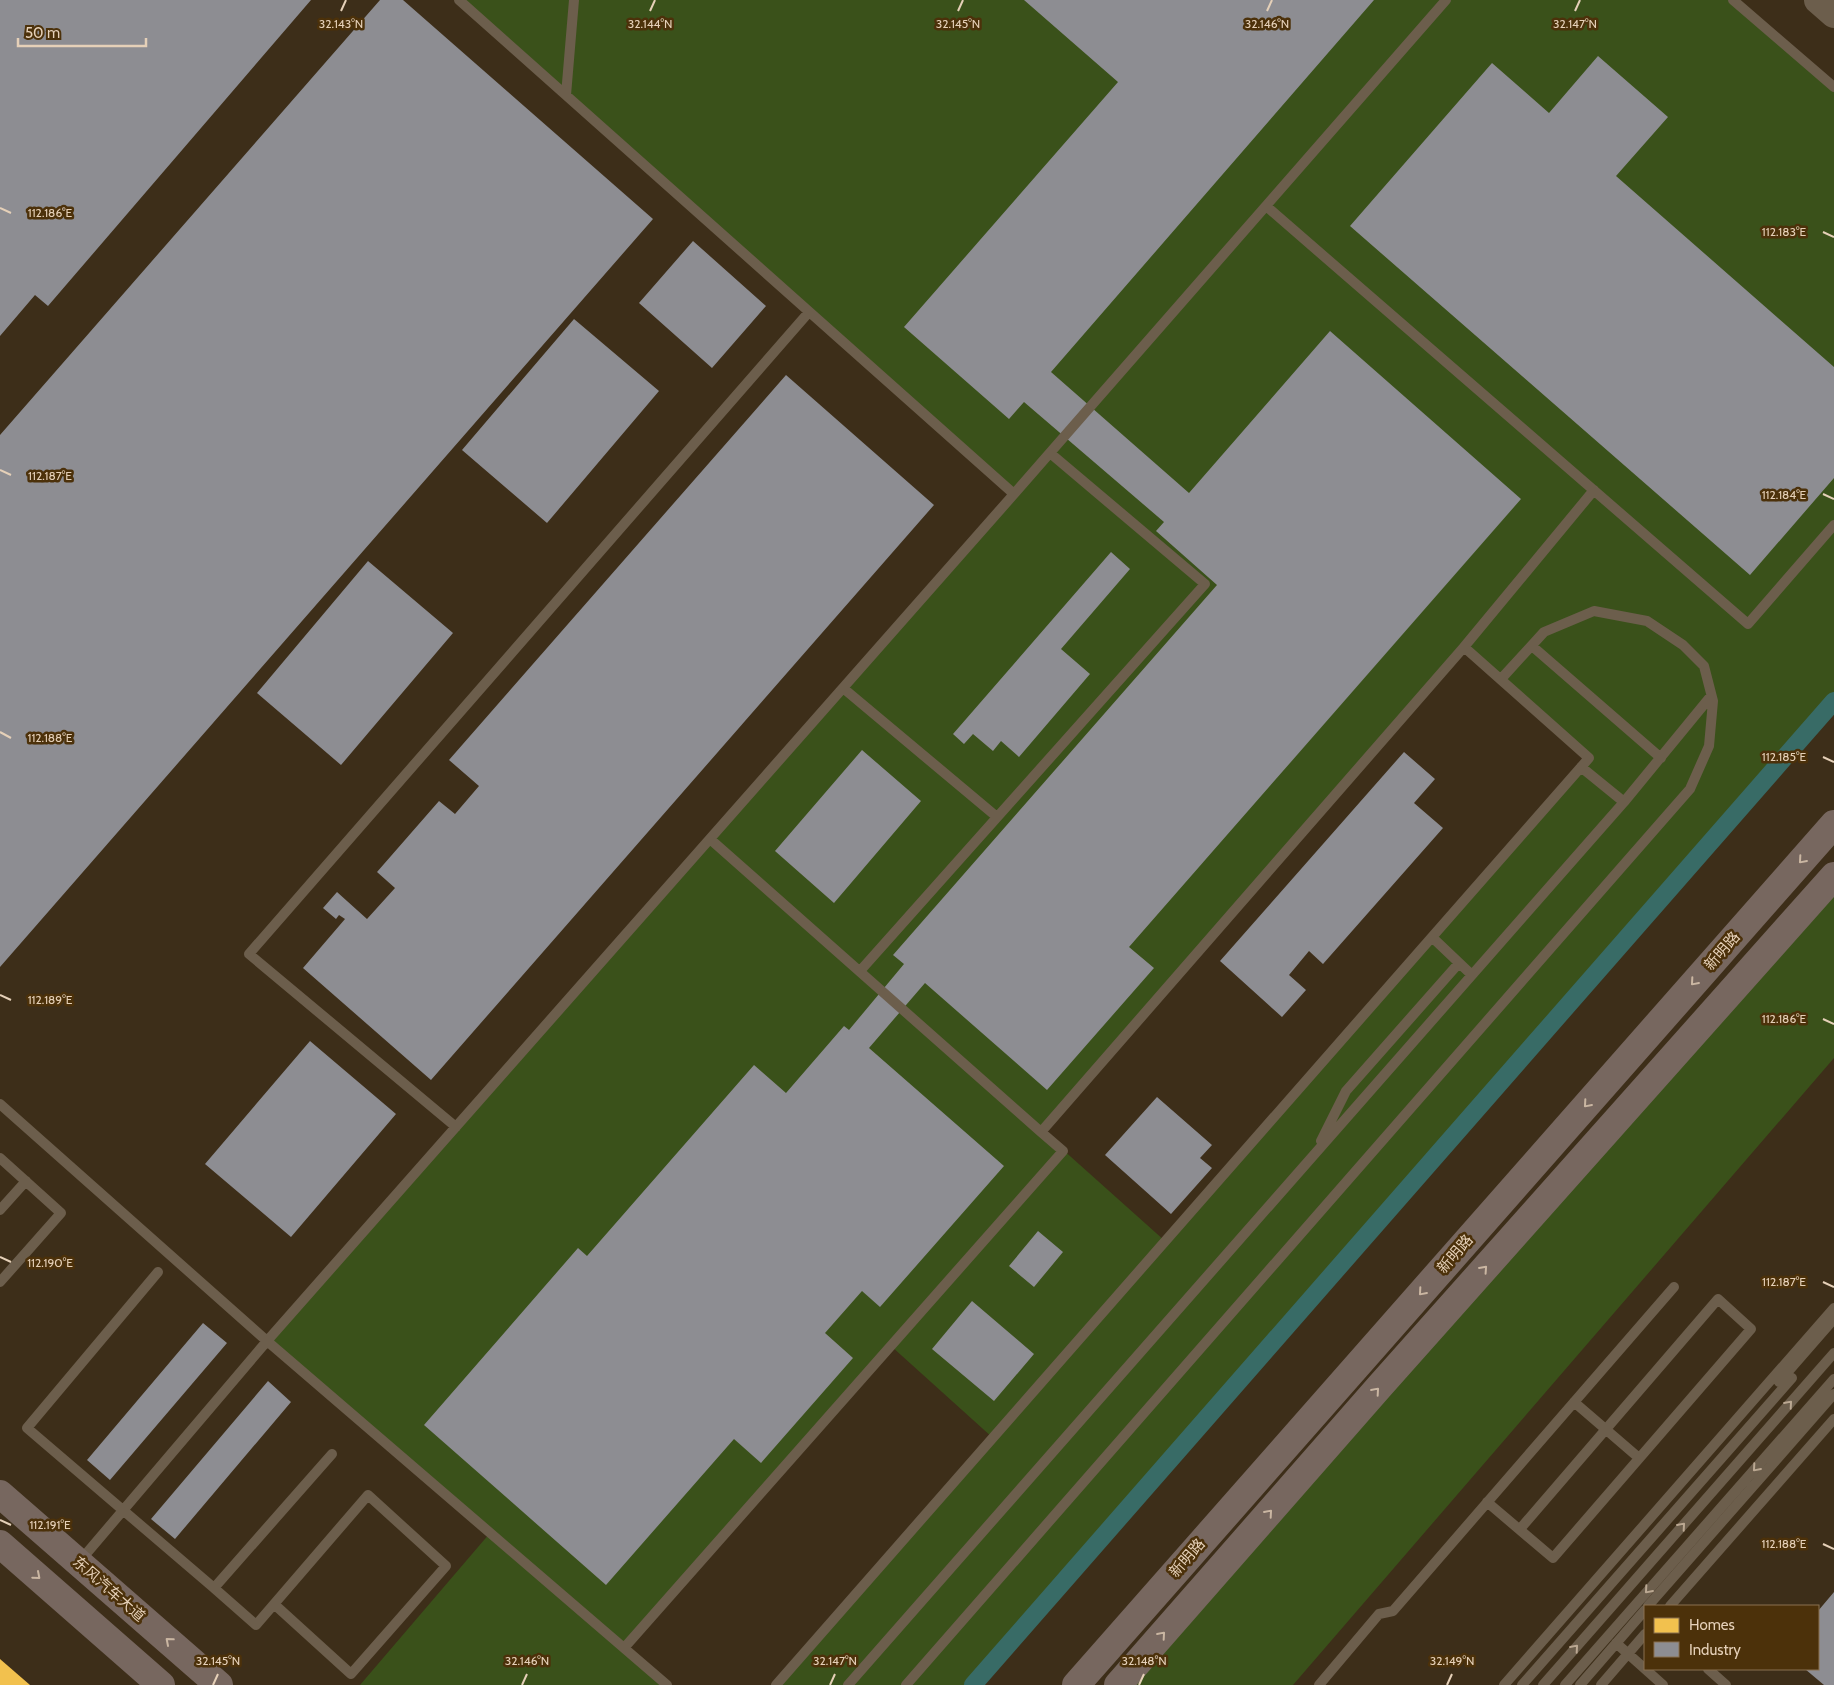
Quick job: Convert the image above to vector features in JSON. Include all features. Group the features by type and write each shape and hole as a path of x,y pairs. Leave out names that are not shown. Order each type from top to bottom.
{"main road":[{"name":"新明路","path":"1076,1685 1834,824"},
{"path":"1118,1685 1393,1372 1834,876"},
{"name":"东风汽车大道","path":"0,1494 219,1685"},
{"path":"5,1551 161,1685"}],"street":[{"path":"1818,0 1834,14"}],"lane":[{"path":"459,0 1014,494"},
{"path":"566,95 574,0"},
{"path":"78,1562 267,1341 1014,494 1446,0"},
{"path":"1733,0 1834,87"},
{"path":"1266,206 1748,624 1834,525"},
{"path":"456,1127 248,954 809,312"},
{"path":"860,971 1205,584 1050,453"},
{"path":"1041,1132 1464,647 1594,490"},
{"path":"906,1685 1690,789 1708,746 1712,696 1704,666 1683,645 1647,621 1594,611 1544,632 1501,679"},
{"path":"1532,646 1661,758"},
{"path":"776,1685 1588,758 1464,647"},
{"path":"843,688 997,817"},
{"path":"848,1685 1624,802 1712,696"},
{"path":"1581,767 1624,802"},
{"path":"624,1648 1062,1151 710,839"},
{"path":"1432,937 1472,975"},
{"path":"1314,1155 1346,1091 1459,963"},
{"path":"0,1104 267,1341 667,1685"},
{"path":"0,1158 61,1213 0,1282"},
{"path":"0,1210 26,1181"},
{"path":"158,1272 27,1428 256,1625 274,1604 368,1495 446,1566 351,1674 274,1604"},
{"path":"1320,1685 1379,1614 1393,1611 1674,1287"},
{"path":"1488,1502 1554,1558 1751,1329 1718,1299 1520,1529"},
{"path":"1504,1685 1834,1308"},
{"path":"1513,1685 1834,1319"},
{"path":"1522,1685 1834,1329"},
{"path":"1542,1685 1834,1353"},
{"path":"1565,1685 1834,1378"},
{"path":"1650,1605 1834,1394"},
{"path":"1574,1402 1640,1458"},
{"path":"1671,1605 1834,1419"},
{"path":"214,1588 332,1454"},
{"path":"1580,1685 1644,1612"},
{"path":"1601,1685 1644,1635"},
{"path":"1616,1643 1644,1668"},
{"path":"1646,1670 1663,1685"},
{"path":"1709,1670 1726,1685"}],"green space":[{"path":"459,0 1733,0 1834,87 1834,701 973,1685 776,1685 993,1438 891,1346 624,1648 667,1685 360,1685 490,1533 267,1341 1014,494","holes":["1464,647 1588,759 1165,1241 1042,1131"]},
{"path":"1834,878 1834,1058 1293,1685 1121,1685"}],"building: Homes":[{"path":"0,1659 30,1685 0,1685"}],"building: Industry":[{"path":"0,0 311,0 48,306 35,295 0,336"},
{"path":"380,0 403,0 653,219 0,967 0,435"},
{"path":"1024,0 1374,0 1051,372 1189,493 1330,331 1521,499 1129,947 1154,968 1047,1090 925,983 869,1048 1004,1166 880,1307 862,1291 825,1333 853,1358 761,1463 734,1439 606,1585 424,1425 578,1248 587,1256 754,1065 786,1093 844,1026 849,1030 904,964 893,955 1217,585 1156,531 1164,522 1024,402 1009,419 904,327 1118,82"},
{"path":"1598,56 1668,117 1616,176 1834,367 1834,478 1750,575 1350,226 1492,63 1549,113"},
{"path":"693,241 766,306 712,368 639,303"},
{"path":"574,319 659,391 547,523 462,450"},
{"path":"786,375 934,505 431,1080 303,968 345,919 339,915 336,919 323,908 337,892 367,919 395,888 377,872 439,801 455,814 479,786 449,760"},
{"path":"1111,552 1130,569 1061,649 1090,674 1019,757 1001,741 993,751 973,734 964,744 953,734"},
{"path":"368,561 453,633 341,765 257,693"},
{"path":"862,750 921,801 834,903 775,851"},
{"path":"1404,752 1435,779 1414,803 1443,828 1323,964 1309,951 1289,975 1306,990 1282,1017 1220,961"},
{"path":"310,1041 396,1114 291,1237 205,1164"},
{"path":"1157,1097 1212,1145 1200,1158 1212,1168 1171,1214 1105,1155"},
{"path":"1038,1231 1063,1252 1034,1287 1009,1266"},
{"path":"972,1301 1034,1354 994,1401 932,1349"},
{"path":"203,1323 227,1343 110,1480 87,1460"},
{"path":"268,1381 291,1402 175,1539 151,1519"},
{"path":"1834,1592 1834,1685 1824,1685 1806,1670 1819,1670 1819,1610"}],"waterway":[{"path":"973,1685 1834,701"}]}
